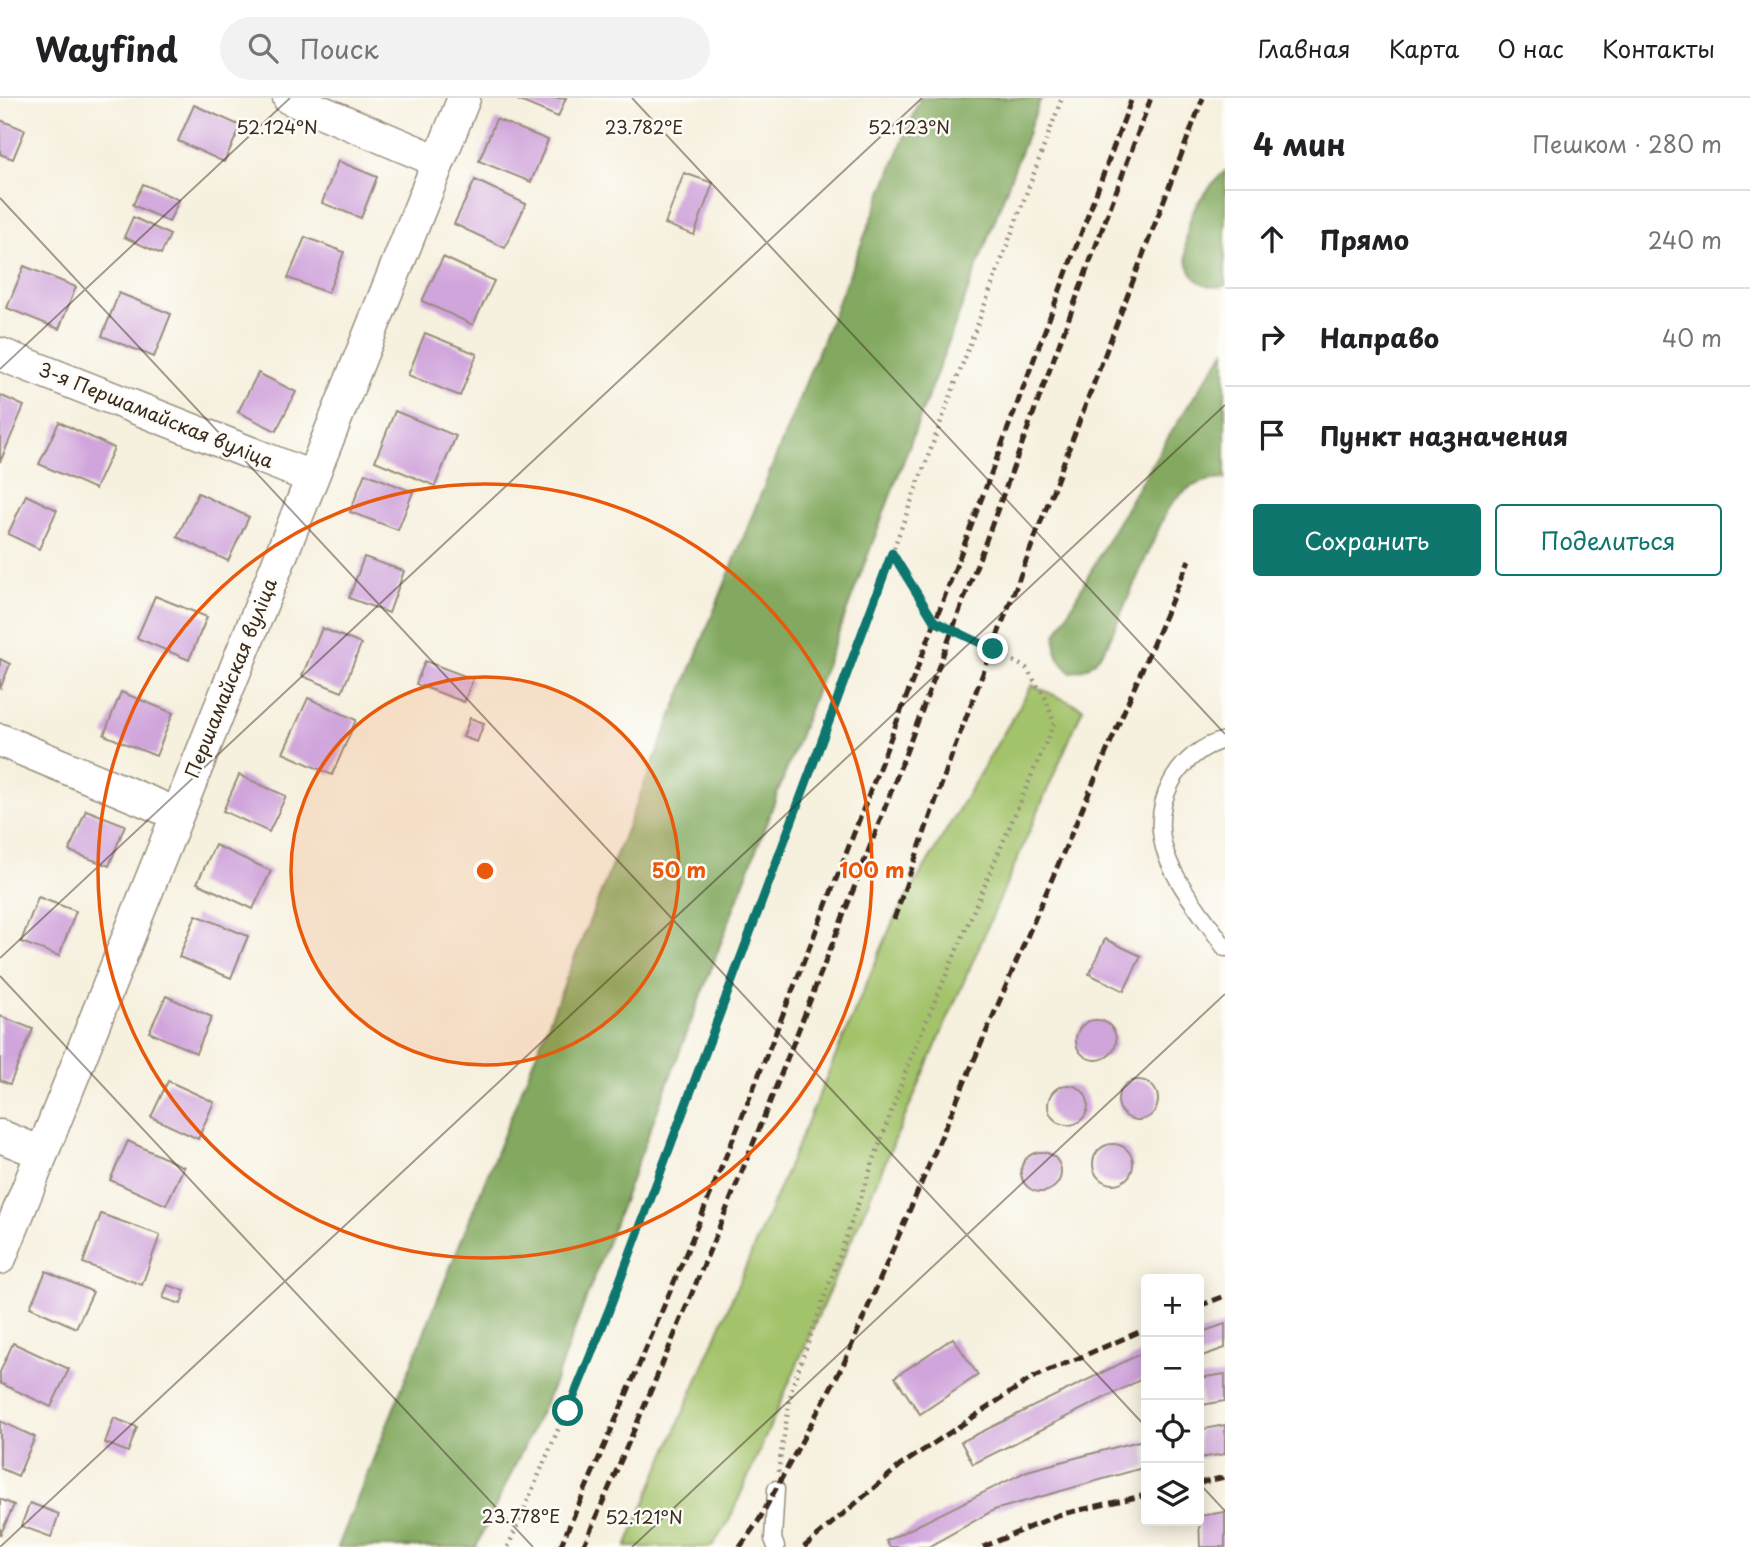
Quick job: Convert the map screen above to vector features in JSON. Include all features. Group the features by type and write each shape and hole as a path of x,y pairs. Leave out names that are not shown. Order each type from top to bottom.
{"street":[{"path":"289,98 438,161"},
{"name":"Першамайская вуліца","path":"0,1258 464,98"},
{"name":"3-я Першамайская вуліца","path":"0,354 311,477"},
{"path":"0,740 177,814"},
{"path":"0,1136 42,1153"}],"lane":[{"path":"1225,740 1202,749 1176,773 1160,813 1159,832 1170,866 1225,948"},
{"path":"776,1489 773,1539 776,1547"}],"path":[{"path":"508,1547 609,1310 1062,98"},
{"path":"776,1489 792,1387 911,1057 1054,723 1045,697 1026,668 953,628 934,621 892,553"}],"green space":[{"path":"920,98 1041,98 553,1386 476,1547 338,1547"},
{"path":"1225,171 1225,286 1210,286 1199,281 1192,273 1187,262 1187,236 1189,222 1197,204"},
{"path":"1225,351 1225,479 1199,483 1173,502 1108,643 1093,663 1084,669 1071,672 1058,656 1056,635 1157,455"},
{"path":"1032,685 1083,708 728,1523 711,1547 626,1547 894,919"}],"building":[{"path":"513,98 566,98 558,117"},
{"path":"194,105 241,126 224,162 178,141"},
{"path":"496,119 548,140 531,182 479,161"},
{"path":"0,120 25,130 13,159 0,154"},
{"path":"338,161 377,177 361,218 322,203"},
{"path":"684,173 713,183 694,235 665,224"},
{"path":"475,180 526,204 505,248 454,224"},
{"path":"143,184 179,200 169,222 133,205"},
{"path":"133,217 170,235 161,254 124,237"},
{"path":"305,237 344,252 328,293 288,278"},
{"path":"443,257 494,281 473,325 422,301"},
{"path":"24,266 76,287 59,329 7,308"},
{"path":"119,293 171,314 154,357 102,336"},
{"path":"425,333 477,354 460,396 408,375"},
{"path":"258,373 296,392 276,431 238,412"},
{"path":"0,395 24,406 0,462"},
{"path":"395,411 456,436 435,486 375,461"},
{"path":"59,422 114,448 95,489 39,464"},
{"path":"365,473 413,492 398,530 350,512"},
{"path":"198,493 249,517 228,561 177,537"},
{"path":"26,495 57,510 39,549 8,534"},
{"path":"364,557 404,571 389,613 349,598"},
{"path":"155,596 207,617 189,660 137,638"},
{"path":"322,628 361,644 342,692 302,676"},
{"path":"0,659 10,664 0,689"},
{"path":"425,661 473,679 464,702 416,684"},
{"path":"121,692 173,713 156,756 104,735"},
{"path":"308,698 356,720 332,775 283,753"},
{"path":"470,718 484,723 477,742 463,737"},
{"path":"239,775 286,796 269,832 223,811"},
{"path":"86,810 125,825 109,866 69,851"},
{"path":"215,845 271,871 253,909 197,883"},
{"path":"38,897 76,911 59,956 21,942"},
{"path":"196,915 248,936 231,978 179,957"},
{"path":"1105,939 1141,956 1124,991 1089,974"},
{"path":"166,996 212,1017 196,1053 149,1032"},
{"path":"0,1016 33,1029 10,1084 0,1080"},
{"path":"1096,1020 1110,1026 1116,1040 1110,1054 1096,1060 1082,1054 1076,1040 1082,1026"},
{"path":"1138,1080 1152,1086 1158,1100 1152,1114 1138,1120 1124,1114 1118,1100 1124,1086"},
{"path":"168,1081 214,1102 198,1139 151,1117"},
{"path":"1068,1085 1082,1091 1088,1105 1082,1119 1068,1125 1054,1119 1048,1105 1054,1091"},
{"path":"128,1141 184,1167 166,1205 110,1180"},
{"path":"1113,1144 1127,1150 1133,1164 1127,1178 1113,1184 1099,1178 1093,1164 1099,1150"},
{"path":"1041,1152 1055,1158 1061,1172 1055,1186 1041,1192 1027,1186 1021,1172 1027,1158"},
{"path":"101,1214 160,1235 142,1285 83,1263"},
{"path":"46,1271 93,1292 76,1328 30,1307"},
{"path":"168,1285 185,1291 181,1304 163,1298"},
{"path":"1225,1324 1225,1348 1204,1355 1204,1331"},
{"path":"953,1338 978,1375 920,1414 895,1377"},
{"path":"13,1343 69,1369 51,1407 0,1383 0,1372"},
{"path":"1141,1353 1141,1380 973,1464 961,1442"},
{"path":"1225,1374 1225,1401 1204,1405 1204,1377"},
{"path":"114,1418 137,1427 128,1452 105,1443"},
{"path":"0,1421 35,1437 18,1476 0,1468"},
{"path":"1225,1425 1225,1454 1204,1457 1204,1429"},
{"path":"1141,1440 1141,1468 994,1510 928,1547 890,1547 886,1541 1027,1471"},
{"path":"0,1499 14,1505 0,1535"},
{"path":"30,1503 59,1514 51,1537 21,1526"},
{"path":"1225,1512 1225,1547 1200,1547 1199,1526 1204,1526 1204,1515"}],"railway":[{"path":"560,1547 713,1189 785,1008 926,645 1132,98"},
{"path":"583,1547 735,1189 807,1008 947,645 1151,98"},
{"path":"894,919 954,749 1203,98"},
{"path":"740,1547 759,1520 844,1363 1189,560"},
{"path":"1204,1304 1225,1296"},
{"path":"804,1547 901,1465 1032,1378 1141,1331"},
{"path":"1204,1482 1225,1477"},
{"path":"983,1547 1058,1515 1141,1496"}],"route":[{"path":"568,1411 609,1310 892,553 934,621 993,649"}]}
